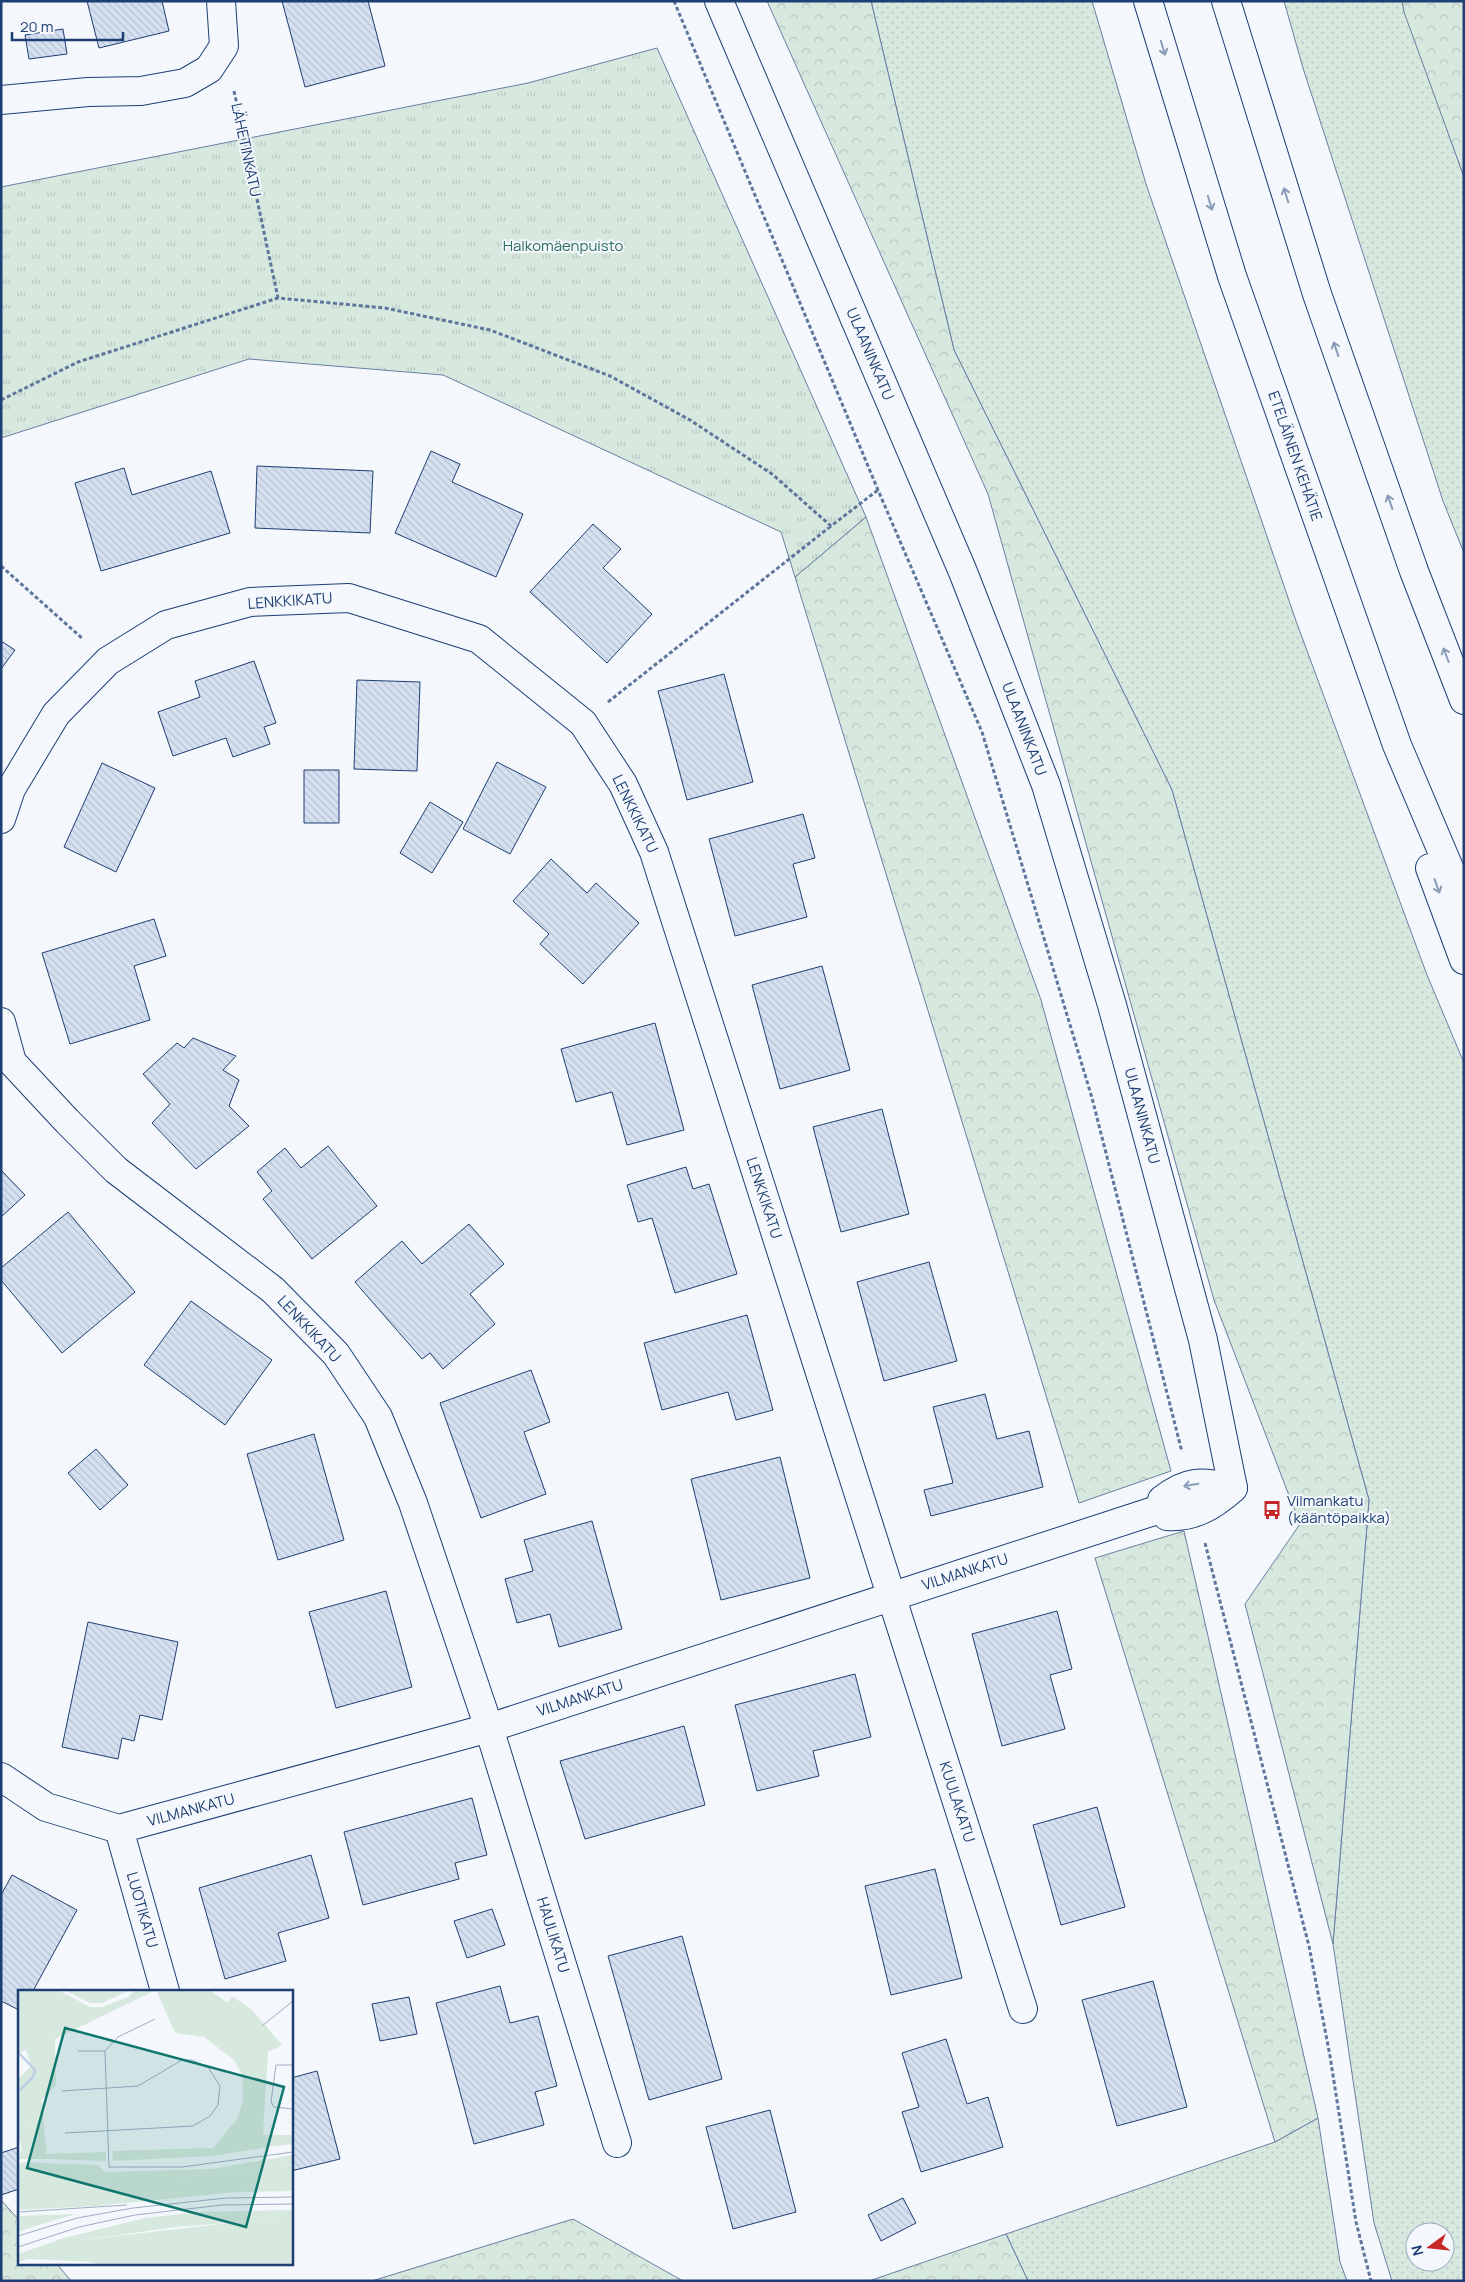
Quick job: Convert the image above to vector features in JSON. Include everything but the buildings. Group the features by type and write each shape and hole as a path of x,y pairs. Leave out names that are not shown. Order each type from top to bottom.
{"main road":[{"path":"1,100 88,92 140,91 185,83 209,69 224,46 221,1"},
{"name":"ULAANINKATU","path":"719,1 964,572 1046,785 1112,1005 1201,1331 1233,1488"},
{"name":"ETELÄINEN KEHÄTIE","path":"1148,1 1232,276 1397,745 1464,902"},
{"path":"1226,1 1317,294 1414,571 1464,700"},
{"path":"1232,276 1355,660 1464,960"},
{"name":"LENKKIKATU","path":"1,819 11,789 56,714 108,661 166,625 250,602 349,598 479,639 582,723 623,784 654,852 892,1596"},
{"name":"LENKKIKATU","path":"1,1022 12,1062 116,1170 273,1290 336,1354 378,1417 385,1434 413,1503 489,1728"},
{"path":"1212,1483 1233,1488 1217,1502 1198,1512 1178,1517 1166,1516 1160,1509 1162,1500 1180,1487 1190,1484 1212,1483"},
{"name":"VILMANKATU","path":"119,1829 489,1728 1160,1509"},
{"name":"KUULAKATU","path":"892,1596 1023,2009"},
{"name":"HAULIKATU","path":"489,1728 617,2143"},
{"path":"1,1777 46,1807 119,1829"},
{"name":"LUOTIKATU","path":"119,1829 165,1990"}],"path":[{"path":"674,1 878,490 982,732 1092,1098 1190,1484"},
{"name":"LÄHETINKATU","path":"224,46 278,298"},
{"path":"1,400 78,362 278,298 385,308 490,330 610,376 690,420 772,474 831,526"},
{"path":"582,723 878,490"},
{"path":"1,566 108,661"},
{"path":"1198,1512 1309,1946 1330,2056 1356,2222 1371,2281"}],"green space":[{"path":"767,1 871,1 954,350 1172,790 1369,1500 1333,1944 1245,1604 1300,1524 1214,1300 988,494"},
{"path":"871,1 1092,1 1146,184 1296,621 1427,975 1464,1063 1464,2281 1392,2281 1374,2223 1333,1944 1369,1500 1172,790 954,350"},
{"path":"1284,1 1402,1 1464,177 1464,553 1443,501 1303,68"},
{"path":"1402,1 1464,1 1464,177 1404,12"},
{"name":"Halkomäenpuisto","path":"657,48 866,517 795,577 781,532 443,375 249,359 1,438 1,187 528,83"},
{"path":"866,517 1041,1000 1171,1471 1079,1503 795,577"},
{"path":"1184,1531 1318,2118 1275,2142 1095,1558"},
{"path":"1318,2118 1340,2262 1347,2281 1028,2281 1006,2234 1275,2142"},
{"path":"1,2200 18,2219 18,2264 57,2264 71,2281 1,2281"},
{"path":"573,2219 683,2281 372,2281"},
{"path":"1006,2234 1028,2281 869,2281"}],"place":[{"name":"Vilmankatu (kääntöpaikka)","path":"1272,1510"}]}
